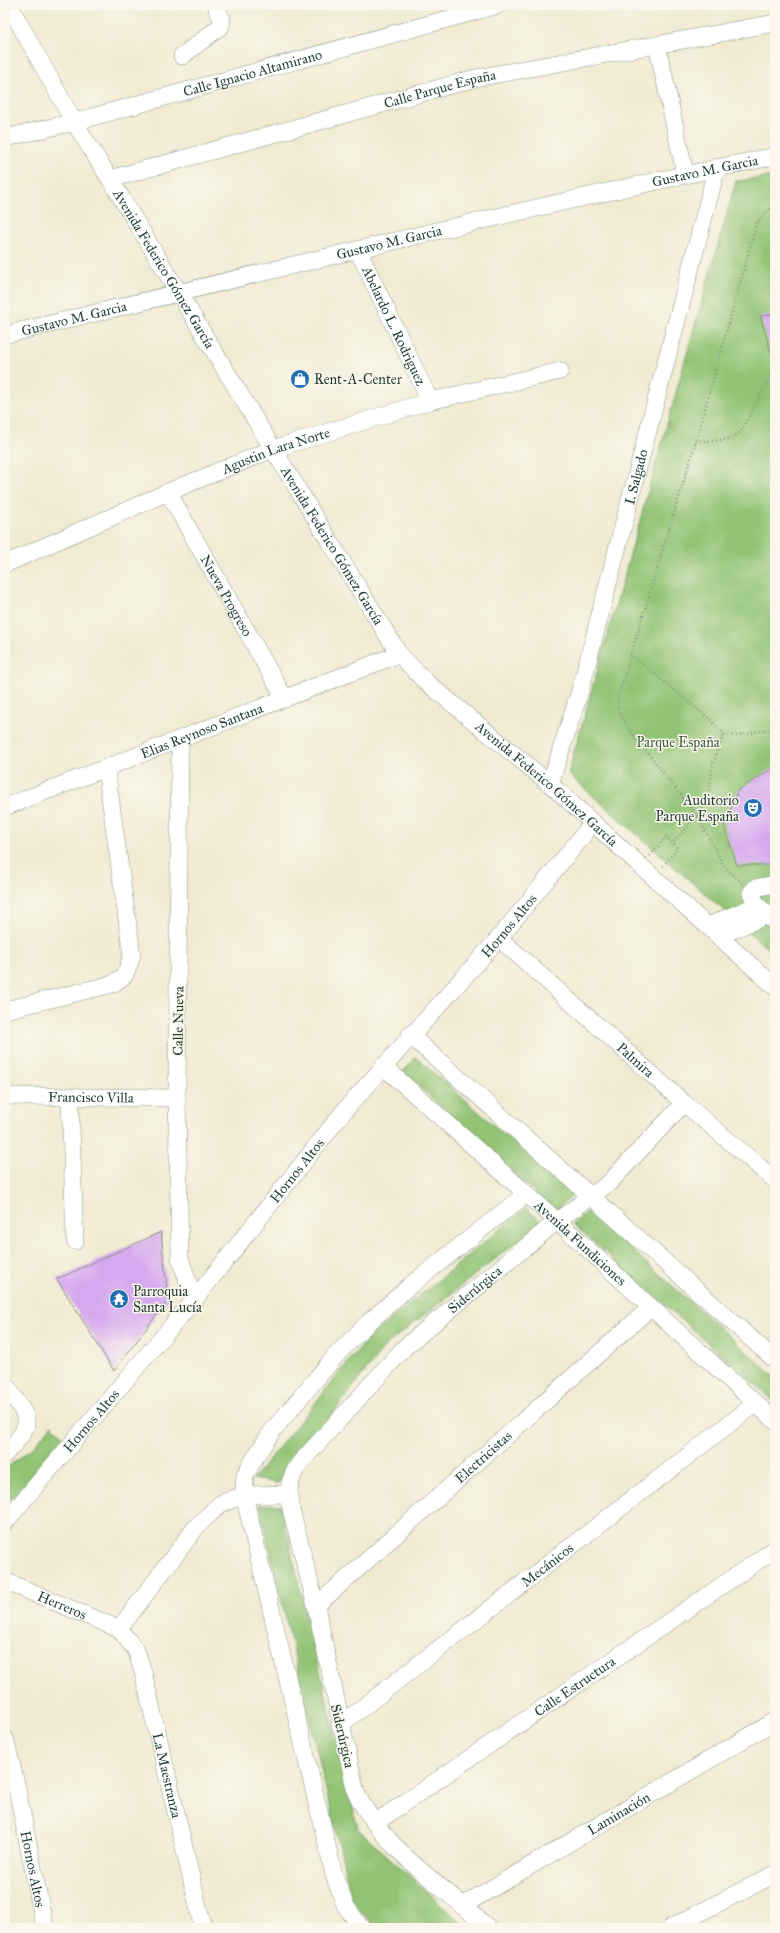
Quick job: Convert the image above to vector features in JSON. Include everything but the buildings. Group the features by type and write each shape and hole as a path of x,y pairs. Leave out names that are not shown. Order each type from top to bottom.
{"street":[{"name":"Avenida Federico Gómez García","path":"8,5 74,122 180,293 273,449 399,654 426,681 550,784 775,987"},
{"name":"Calle Ignacio Altamirano","path":"5,138 74,122 498,5"},
{"path":"182,56 221,26 222,19 218,7"},
{"name":"Calle Parque España","path":"110,179 469,80 775,24"},
{"path":"657,45 685,173"},
{"name":"Gustavo M. Garcia","path":"5,335 685,173 775,156"},
{"name":"I. Salgado","path":"550,784 582,684 716,167"},
{"name":"Abelardo L. Rodriguez","path":"358,250 430,401"},
{"name":"Agustin Lara Norte","path":"5,564 168,492 273,449 430,401 560,372"},
{"name":"Nueva Progreso","path":"168,492 285,699"},
{"name":"Elias Reynoso Santana","path":"5,807 399,654"},
{"name":"Calle Nueva","path":"180,739 177,1098 180,1258 194,1300"},
{"path":"5,1010 113,984 125,974 132,955 106,768"},
{"name":"Hornos Altos","path":"5,1522 194,1300 345,1110 410,1035 499,938 593,823"},
{"path":"714,931 762,908 757,887 775,884"},
{"name":"Palmira","path":"499,938 684,1102 775,1180"},
{"path":"410,1035 775,1360"},
{"name":"Avenida Fundiciones","path":"383,1066 557,1221 650,1308 775,1421"},
{"name":"Francisco Villa","path":"5,1096 177,1098"},
{"path":"70,1097 75,1241"},
{"name":"Siderúrgica","path":"488,1928 406,1860 364,1809 356,1793 340,1725 316,1606 288,1494 289,1481 299,1464 405,1347 557,1221 592,1197 609,1183 684,1102"},
{"path":"361,1928 345,1905 334,1875 244,1495 246,1475 273,1430 338,1353 369,1322 412,1284 526,1194"},
{"name":"Electricistas","path":"316,1606 650,1308"},
{"path":"5,1384 27,1419 27,1427 22,1436 5,1454"},
{"name":"Mecánicos","path":"340,1725 755,1404"},
{"path":"119,1629 197,1526 220,1504 244,1495 288,1494"},
{"name":"Calle Estructura","path":"375,1823 775,1549"},
{"name":"Herreros","path":"5,1581 119,1629"},
{"name":"La Maestranza","path":"119,1629 136,1650 144,1672 203,1928"},
{"name":"Laminación","path":"462,1906 775,1722"},
{"name":"Hornos Altos","path":"5,1740 15,1779 45,1928"},
{"path":"670,1928 775,1874"}],"path":[{"path":"762,908 724,866 698,816 632,733 618,711 618,697 696,441 757,222 775,204"},
{"path":"696,441 726,440 736,437 742,430 775,367"},
{"path":"630,654 711,720 724,734 736,736 775,728"},
{"path":"672,843 698,816 708,799 711,770 724,734"},
{"path":"666,837 678,848 647,872 666,837"}],"green space":[{"name":"Parque España","path":"775,176 775,955 568,774 736,181"},
{"path":"416,1057 573,1195 555,1211 403,1072"},
{"path":"526,1208 542,1222 386,1345 278,1483 253,1479 367,1339"},
{"path":"588,1211 775,1377 775,1402 573,1224"},
{"path":"52,1425 68,1442 5,1505 5,1469 32,1448"},
{"path":"259,1505 280,1505 358,1829 467,1928 377,1928 353,1904"}],"place":[{"name":"Rent-A-Center","path":"300,379"},
{"name":"Auditorio Parque España","path":"753,808"},
{"name":"Parroquia Santa Lucía","path":"119,1299"}]}
